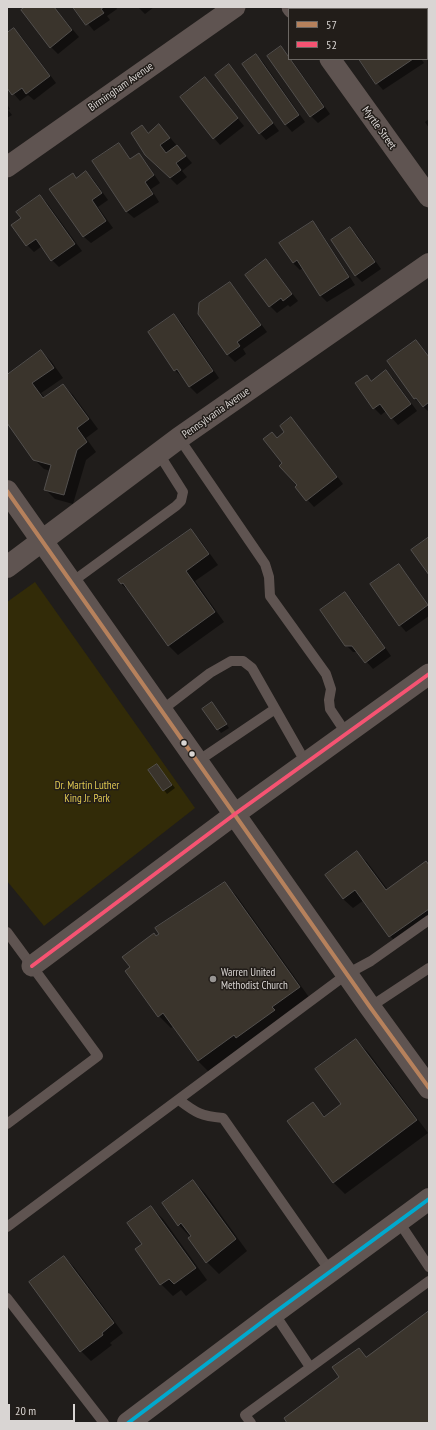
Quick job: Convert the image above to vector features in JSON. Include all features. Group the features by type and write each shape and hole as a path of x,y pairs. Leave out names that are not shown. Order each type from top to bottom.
{"main road":[{"path":"128,1423 429,1199"}],"street":[{"name":"Birmingham Avenue","path":"7,167 235,7"},
{"name":"Myrtle Street","path":"331,60 429,197"},
{"name":"Pennsylvania Avenue","path":"7,567 179,438 429,264"},
{"path":"7,491 198,760 234,814 370,1007 429,1088"},
{"path":"32,966 234,814 429,674"}],"lane":[{"path":"179,438 265,564 269,577 270,596 326,674 331,689 329,700 330,709 346,733"},
{"path":"72,582 181,501 183,492 159,454"},
{"path":"162,710 210,673 231,661 243,661 252,668 306,763"},
{"path":"198,760 275,709"},
{"path":"7,1227 348,974 370,961 429,920"},
{"path":"7,932 98,1056 7,1124"},
{"path":"370,1007 429,968"},
{"path":"179,1100 194,1112 223,1118 330,1272"},
{"path":"399,1222 429,1267"},
{"path":"251,1423 245,1415 429,1281"},
{"path":"7,1299 104,1423"},
{"path":"274,1313 310,1367"}],"green space":[{"name":"Dr. Martin Luther King Jr. Park","path":"35,582 195,808 44,926 7,881 7,602"}],"building":[{"path":"25,7 54,7 72,30 50,48 21,10"},
{"path":"73,7 104,7 101,9 104,13 86,25"},
{"path":"14,28 50,76 26,94 22,88 12,95 7,88 7,33"},
{"path":"281,46 288,56 288,60 291,60 324,107 310,117 267,56"},
{"path":"256,54 299,115 285,125 242,64"},
{"path":"360,60 412,60 376,84"},
{"path":"229,64 273,123 259,134 215,75"},
{"path":"205,77 238,118 213,139 180,97"},
{"path":"159,124 170,138 160,145 166,153 177,145 186,156 176,163 181,170 170,178 145,155 131,133 142,125 148,133"},
{"path":"119,143 130,159 139,153 154,175 145,182 153,194 126,212 92,161"},
{"path":"86,171 102,193 92,200 106,221 83,237 49,189 73,173 76,178"},
{"path":"40,195 75,244 51,261 36,239 26,246 11,225 21,218 16,212"},
{"path":"313,221 349,277 320,296 297,260 293,263 279,243"},
{"path":"350,227 375,262 355,276 331,240"},
{"path":"266,259 292,294 283,301 281,298 269,307 245,275"},
{"path":"230,282 261,325 237,342 240,346 227,355 198,314 199,303"},
{"path":"174,314 213,371 189,387 177,369 174,371 148,332"},
{"path":"416,340 429,357 429,402 423,407 416,398 414,399 387,361"},
{"path":"41,350 54,368 32,383 43,398 63,384 89,419 77,428 87,442 77,450 64,495 44,490 51,465 33,460 7,423 7,375"},
{"path":"386,370 411,404 391,419 380,404 373,409 355,383 367,375 371,381"},
{"path":"291,417 337,477 306,501 295,487 297,485 279,466 282,463 263,439 272,432 277,438 284,432 280,426"},
{"path":"191,529 209,554 186,571 215,612 168,646 123,583 121,584 118,580"},
{"path":"429,537 429,575 411,550"},
{"path":"399,564 428,605 399,626 370,584"},
{"path":"345,592 385,648 365,663 352,646 345,646 320,610"},
{"path":"212,702 227,724 217,730 202,709"},
{"path":"157,764 172,785 163,791 148,770"},
{"path":"357,851 386,890 426,861 429,865 429,909 389,937 355,890 343,899 325,875"},
{"name":"Warren United Methodist Church","path":"225,882 300,987 272,1007 275,1010 236,1038 234,1035 198,1061 163,1013 158,1017 125,971 130,967 122,957 154,933 156,936 159,934 155,928"},
{"path":"356,1039 417,1120 333,1183 287,1121 313,1102 324,1117 341,1104 315,1069"},
{"path":"193,1180 236,1239 206,1263 188,1238 191,1236 181,1223 178,1226 162,1203"},
{"path":"151,1206 196,1268 174,1284 169,1279 160,1285 135,1249 142,1244 127,1223"},
{"path":"64,1256 114,1323 102,1333 103,1335 80,1352 29,1282"},
{"path":"429,1311 429,1423 287,1423 284,1418 339,1377 332,1367 359,1348 366,1357"}],"transit line":[{"name":"57","path":"7,491 370,1007 429,1088"},
{"name":"52","path":"32,966 235,814 429,674"},
{"path":"128,1423 429,1199"}],"place":[{"name":"Warren United Methodist Church","path":"213,979"}]}
